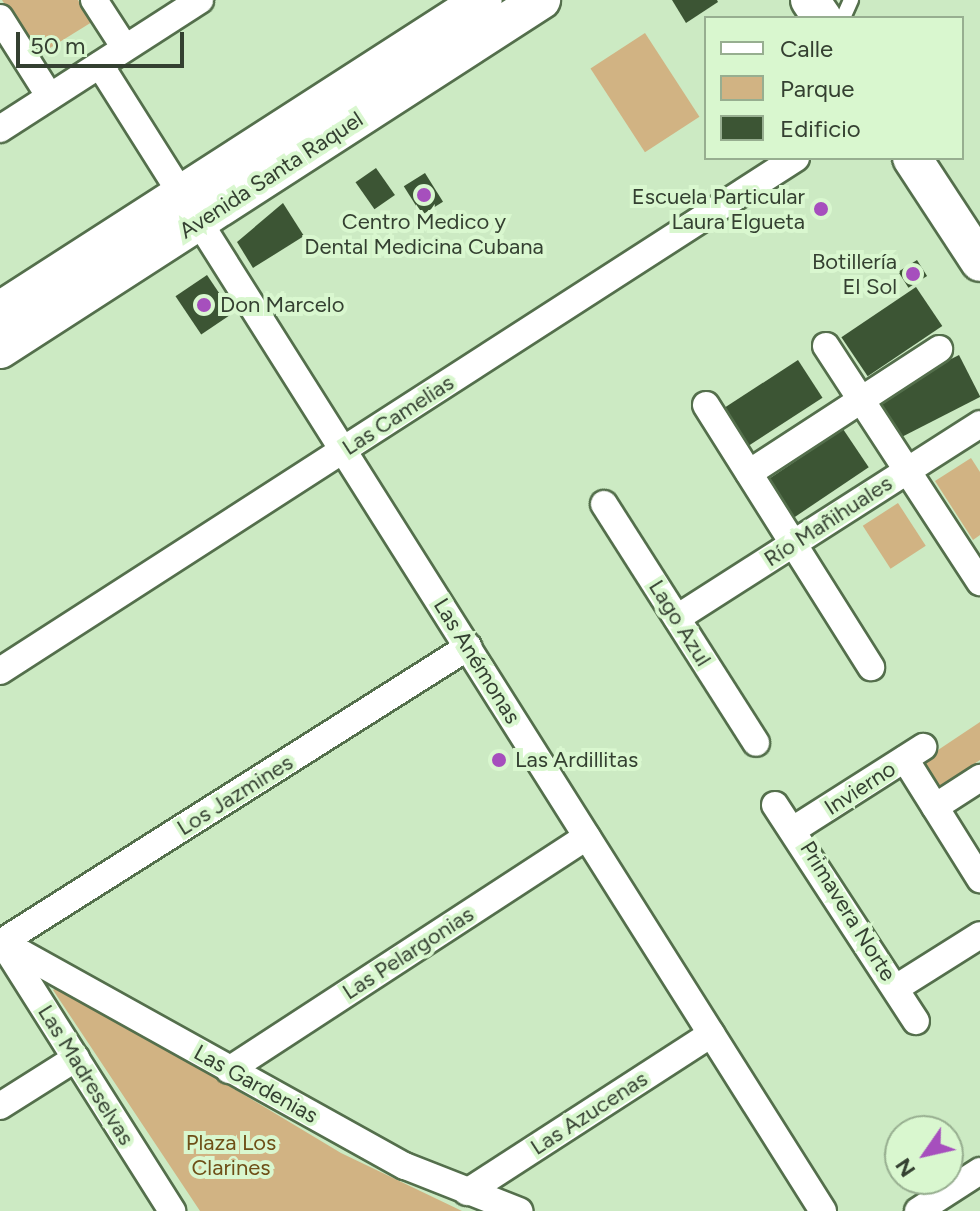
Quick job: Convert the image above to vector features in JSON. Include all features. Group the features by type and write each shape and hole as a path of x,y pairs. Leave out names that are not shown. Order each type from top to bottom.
{"main road":[{"name":"Avenida Santa Raquel","path":"0,349 191,206 483,0"},
{"name":"Avenida Santa Raquel","path":"0,311 191,206 541,0"},
{"path":"913,160 980,262"}],"street":[{"path":"94,0 125,48"},
{"path":"0,129 200,0"},
{"path":"0,18 50,97"},
{"name":"Las Anémonas","path":"100,65 823,1211"},
{"name":"Las Camelias","path":"0,671 793,160"},
{"path":"826,346 980,582"},
{"path":"749,473 939,349"},
{"path":"706,405 871,667"},
{"name":"Río Mañihuales","path":"677,618 980,424"},
{"name":"Lago Azul","path":"604,504 756,743"},
{"name":"Los Jazmines","path":"1,940 468,647"},
{"name":"Invierno","path":"796,828 914,753 935,807"},
{"path":"980,778 935,807 980,879"},
{"name":"Primavera Norte","path":"775,805 796,828 916,1021"},
{"name":"Las Pelargonias","path":"229,1070 587,837"},
{"path":"896,988 980,935"},
{"name":"Las Madreselvas","path":"1,940 172,1211"},
{"name":"Las Gardenias","path":"1,940 229,1070 467,1192 519,1211"},
{"name":"Las Azucenas","path":"467,1192 711,1034"},
{"path":"0,1106 76,1058"},
{"path":"918,1211 980,1171"}],"green space":[{"path":"2,0 78,0 92,22 37,56"},
{"path":"645,33 699,117 645,152 590,68"},
{"path":"971,458 980,472 980,535 973,540 935,481"},
{"path":"898,503 926,546 891,569 863,526"},
{"path":"980,722 980,760 932,792 914,766"},
{"name":"Plaza Los Clarines","path":"61,985 341,1153 462,1211 200,1211 53,990"}],"building":[{"path":"672,0 717,0 718,2 686,23"},
{"path":"376,168 395,195 374,209 356,182"},
{"name":"Centro Medico y Dental Medicina Cubana","path":"425,173 443,202 422,215 404,186"},
{"path":"283,203 304,236 253,268 237,242"},
{"name":"Botillería El Sol","path":"917,260 927,276 908,288 898,272"},
{"name":"Don Marcelo","path":"207,275 233,313 201,334 175,296"},
{"path":"916,287 942,326 868,376 841,337"},
{"path":"959,355 980,397 899,438 878,396"},
{"path":"798,360 823,398 747,447 723,409"},
{"path":"843,429 869,467 794,517 768,479"}],"place":[{"name":"Centro Medico y Dental Medicina Cubana","path":"424,195"},
{"name":"Escuela Particular Laura Elgueta","path":"821,209"},
{"name":"Botillería El Sol","path":"913,274"},
{"name":"Don Marcelo","path":"204,305"},
{"name":"Las Ardillitas","path":"499,760"}]}
